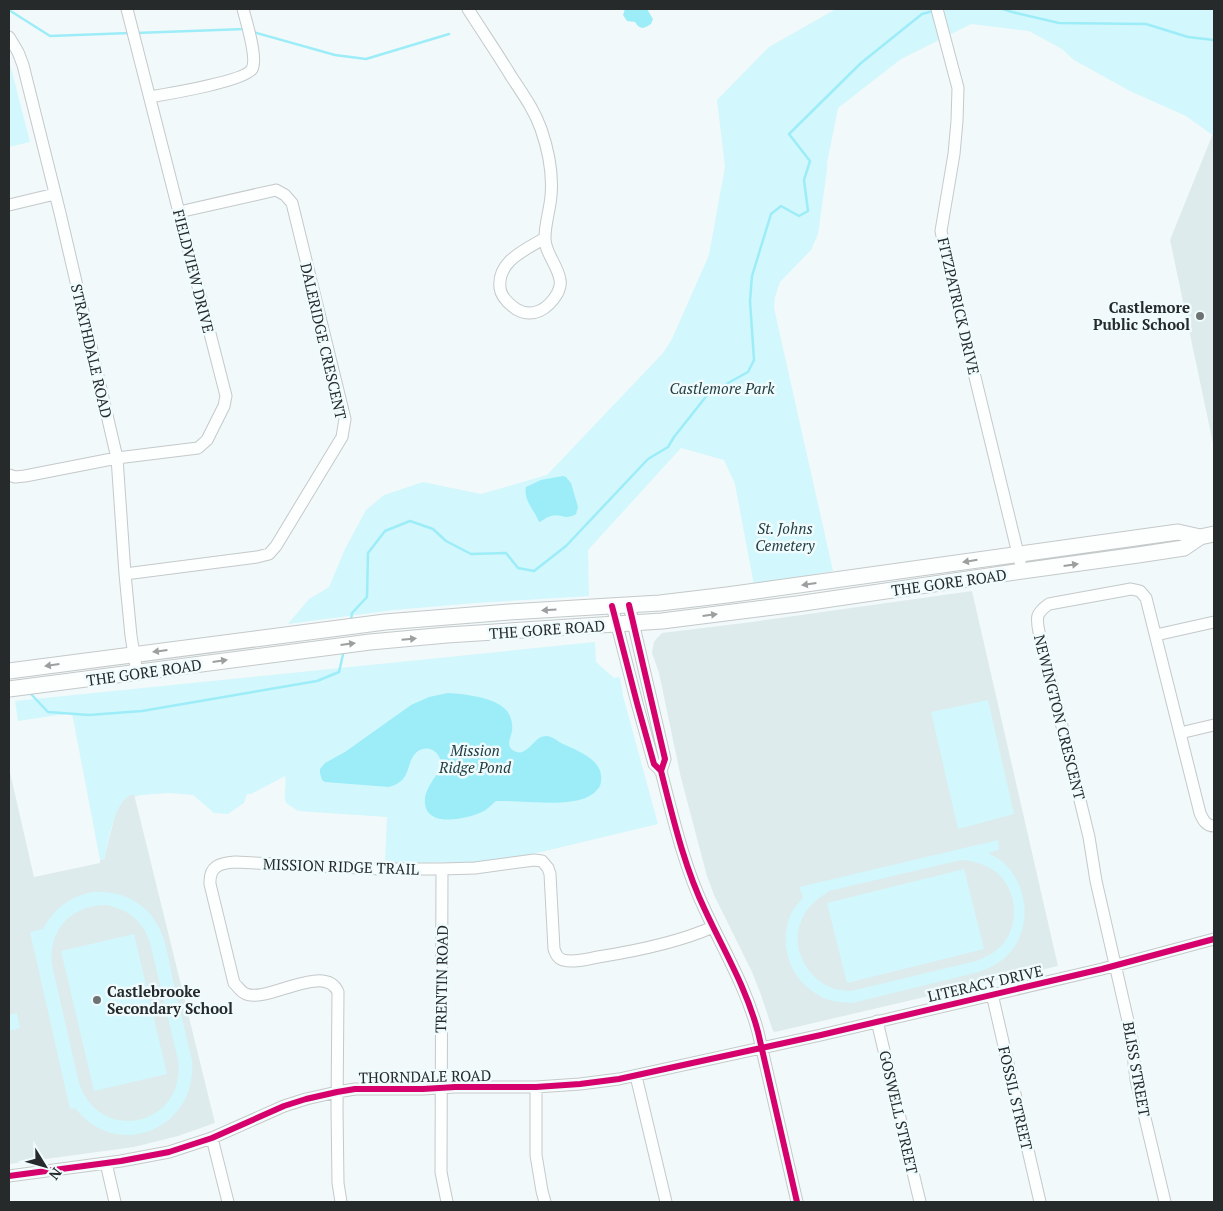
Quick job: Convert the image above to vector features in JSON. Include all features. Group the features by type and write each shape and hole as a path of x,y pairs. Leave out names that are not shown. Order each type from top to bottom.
{"main road":[{"name":"THE GORE ROAD","path":"9,671 335,628 509,612 660,603 1178,532 1207,536"},
{"name":"THE GORE ROAD","path":"9,690 370,642 662,621 778,607 1138,556 1184,548 1207,536"}],"street":[{"name":"FIELDVIEW DRIVE","path":"117,458 198,448 207,440 224,406 226,396 127,9"},
{"path":"150,98 219,83 245,75 252,69 255,57 243,9"},
{"path":"468,9 526,98 541,129 550,172 551,194 544,238 561,281 559,290 548,306 539,311 520,311 511,306 501,292 499,282 502,272 514,257 544,238"},
{"name":"FITZPATRICK DRIVE","path":"938,12 958,88 954,154 941,230 951,280 1022,571"},
{"name":"STRATHDALE ROAD","path":"9,37 23,65 117,458 124,574 137,673"},
{"name":"DALERIDGE CRESCENT","path":"124,574 269,554 276,546 342,437 345,419 292,203 285,195 276,190 179,212"},
{"path":"9,205 55,194"},
{"path":"9,475 15,477 25,476 117,458"},
{"name":"NEWINGTON CRESCENT","path":"1116,965 1096,881 1090,837 1039,632 1038,617 1041,610 1049,604 1131,589 1140,591 1146,598 1200,813 1204,821 1210,826 1214,826"},
{"path":"629,605 665,759 662,771 684,854 696,888 731,962 756,1023 797,1202"},
{"path":"612,606 654,764 662,771"},
{"path":"1156,636 1214,622"},
{"path":"1180,733 1214,725"},
{"name":"MISSION RIDGE TRAIL","path":"337,1092 338,992 336,987 327,981 317,981 258,995 245,994 234,983 210,884 213,870 223,863 381,869 442,869 475,868 534,860 542,861 550,874 554,949 559,958 565,961 632,951 694,935 713,927"},
{"name":"TRENTIN ROAD","path":"442,869 441,1172 447,1202"},
{"name":"LITERACY DRIVE","path":"761,1048 1116,965 1214,939"},
{"name":"BLISS STREET","path":"1116,965 1133,1043 1136,1080 1165,1202"},
{"name":"FOSSIL STREET","path":"992,994 1040,1202"},
{"name":"GOSWELL STREET","path":"877,1021 920,1202"},
{"name":"THORNDALE ROAD","path":"9,1176 106,1163 169,1152 212,1138 284,1106 312,1097 337,1092 355,1089 536,1087 580,1084 636,1076 761,1048"},
{"path":"636,1076 666,1202"},
{"path":"536,1087 536,1155 545,1202"},
{"path":"337,1092 338,1183 341,1202"},
{"path":"212,1138 228,1202"},
{"path":"106,1163 115,1202"}],"shaded area":[{"name":"Castlemore Public School","path":"1214,131 1214,448 1170,240"},
{"path":"972,591 1058,966 775,1032 773,1031 752,972 714,895 707,876 681,778 659,673 652,653 654,642 662,633"},
{"name":"Castlebrooke Secondary School","path":"9,768 34,877 100,863 100,860 104,859 116,811 123,800 134,794 215,1123 178,1136 134,1147 9,1164"}],"green space":[{"name":"Castlemore Park","path":"836,9 1214,9 1214,136 1186,116 1130,91 1074,60 1062,49 1029,31 971,24 901,59 838,108 827,163 818,234 811,250 780,282 775,297 774,308 833,571 754,585 735,484 724,460 681,448 588,550 589,596 394,610 288,624 309,599 329,587 345,549 366,510 384,495 423,482 481,494 547,475 663,353 672,339 709,255 725,167 717,100 769,47"},
{"path":"9,60 30,142 9,147"},
{"name":"Mission Ridge Pond","path":"595,642 596,662 614,678 620,677 623,696 658,824 537,853 482,862 385,863 387,817 298,811 286,803 285,776 251,794 247,794 244,803 228,814 214,813 193,795 169,793 135,797 134,794 127,797 113,821 104,859 100,860 72,713 18,721 15,701"},
{"path":"988,700 1014,814 958,829 931,712"},
{"path":"998,840 999,850 988,853 1004,863 1012,872 1022,894 1024,918 1018,941 1008,955 1001,961 979,972 852,1003 835,1001 817,994 806,986 798,977 787,955 787,929 790,916 803,897 799,887","holes":["964,860 993,870 1007,885 1011,895 1014,905 1012,927 1002,945 993,953 976,961 851,991 834,989 822,983 814,976 801,958 798,947 799,925 809,908 829,891"]},
{"path":"964,869 984,949 847,983 827,903"},
{"path":"104,892 124,896 142,907 156,922 165,945 192,1060 190,1084 182,1104 169,1120 152,1130 132,1135 112,1133 92,1124 75,1108 70,1109 30,932 43,929 52,915 64,904 85,894","holes":["106,905 114,907 134,918 144,929 150,943 178,1060 177,1082 169,1100 156,1112 140,1120 122,1121 105,1115 90,1103 79,1083 52,965 54,941 64,922 82,909"]},
{"path":"134,934 167,1074 94,1091 61,951"},
{"path":"17,1013 20,1028 9,1031 9,1015"}],"water":[{"path":"625,9 647,9 653,19 651,24 642,28 635,22 627,21 623,15"},
{"path":"563,476 571,483 578,507 576,514 569,517 551,516 539,522 526,496 526,487 541,480"},
{"path":"448,693 487,699 495,702 508,712 512,728 509,744 514,751 523,752 537,739 549,736 589,757 598,767 601,774 599,788 588,797 563,802 496,801 486,810 477,814 458,819 447,819 431,815 426,808 425,798 427,790 441,768 440,759 432,749 427,748 418,751 411,760 402,780 389,787 325,782 322,780 320,769 325,763 345,752 411,705 429,697"}],"waterway":[{"path":"1003,9 1059,23 1146,24 1188,37 1214,40"},
{"path":"9,10 50,36 130,33"},
{"path":"351,620 352,613 367,597 368,553 385,531 410,521 433,529 446,541 471,554 506,553 518,568 534,571 566,546 648,459 668,447 708,394 748,372 754,360 750,301 752,276 771,214 781,206 799,216 808,211 804,180 810,161 789,134 861,63 922,14 933,11"},
{"path":"136,33 245,29"},
{"path":"253,32 335,55 366,59 449,34"},
{"path":"30,693 48,712 89,715 142,711 317,681 339,672 344,650"}],"cycle path":[{"path":"629,605 665,759 661,771"},
{"path":"612,606 654,764 661,771 691,876 705,910 741,984 758,1032 797,1202"},
{"path":"9,1176 121,1161 169,1152 212,1138 284,1106 306,1099 355,1089 536,1087 619,1079 821,1035 1102,969 1214,939"}],"place":[{"name":"Castlemore Public School","path":"1200,316"},
{"name":"Castlebrooke Secondary School","path":"97,1000"}],"park label":[{"name":"St. Johns Cemetery","path":"785,536"}]}
